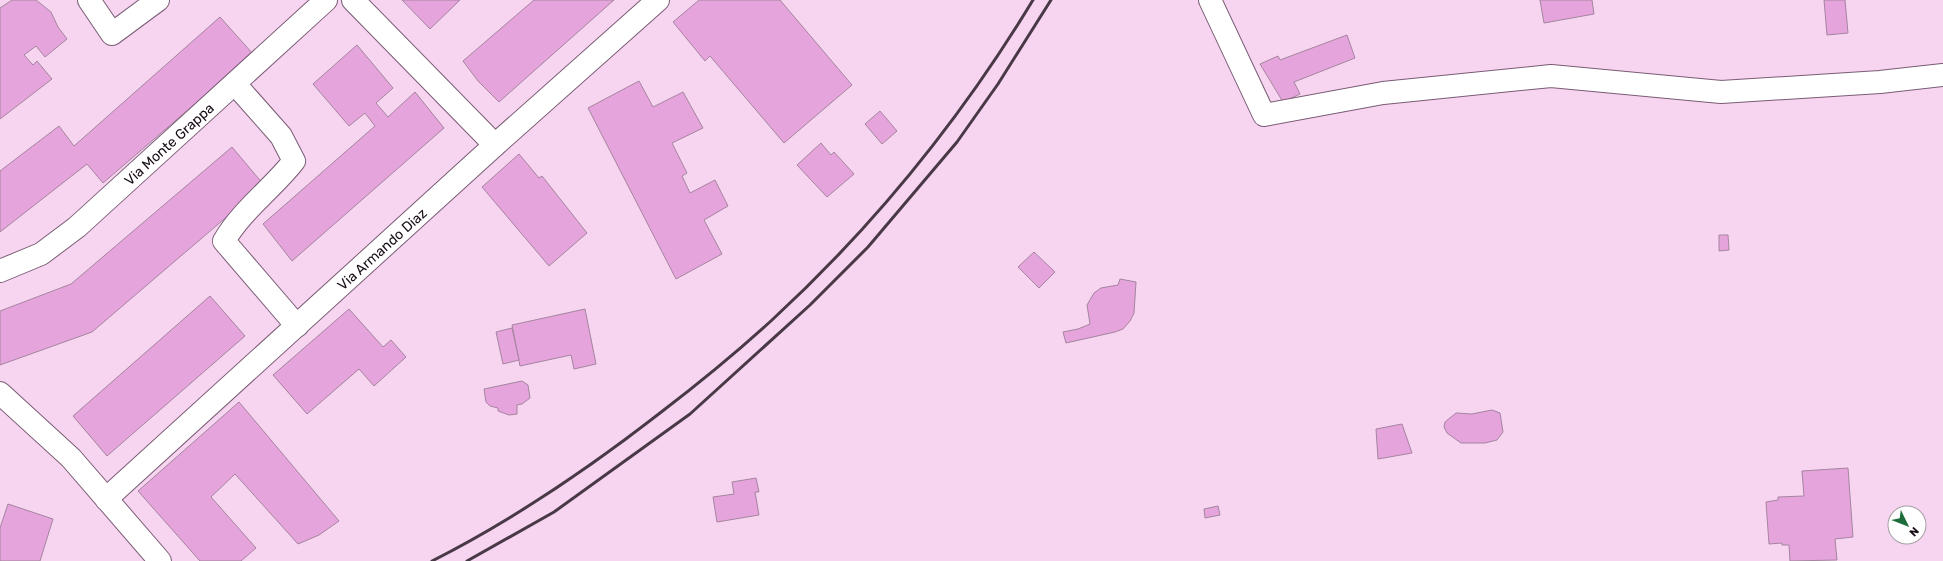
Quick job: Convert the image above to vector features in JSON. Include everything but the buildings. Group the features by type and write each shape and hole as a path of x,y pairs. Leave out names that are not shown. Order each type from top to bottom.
{"street":[{"path":"89,0 112,34 158,0"},
{"name":"Via Monte Grappa","path":"0,271 41,254 77,227 326,0"},
{"path":"353,0 495,145"},
{"name":"Via Armando Diaz","path":"106,499 298,326 495,145 658,0"},
{"path":"1210,0 1264,115 1383,93 1551,76 1721,92 1880,82 1943,75"},
{"path":"234,84 281,136 294,161 279,179 234,224 224,240 298,326"},
{"path":"0,393 71,458 160,561"}],"railway":[{"path":"432,561 521,511 578,474 703,380 772,320 845,247 914,169 946,128 1006,44 1033,0"},
{"path":"467,561 554,512 690,414 810,305 868,247 957,142 998,84 1051,0"}]}
